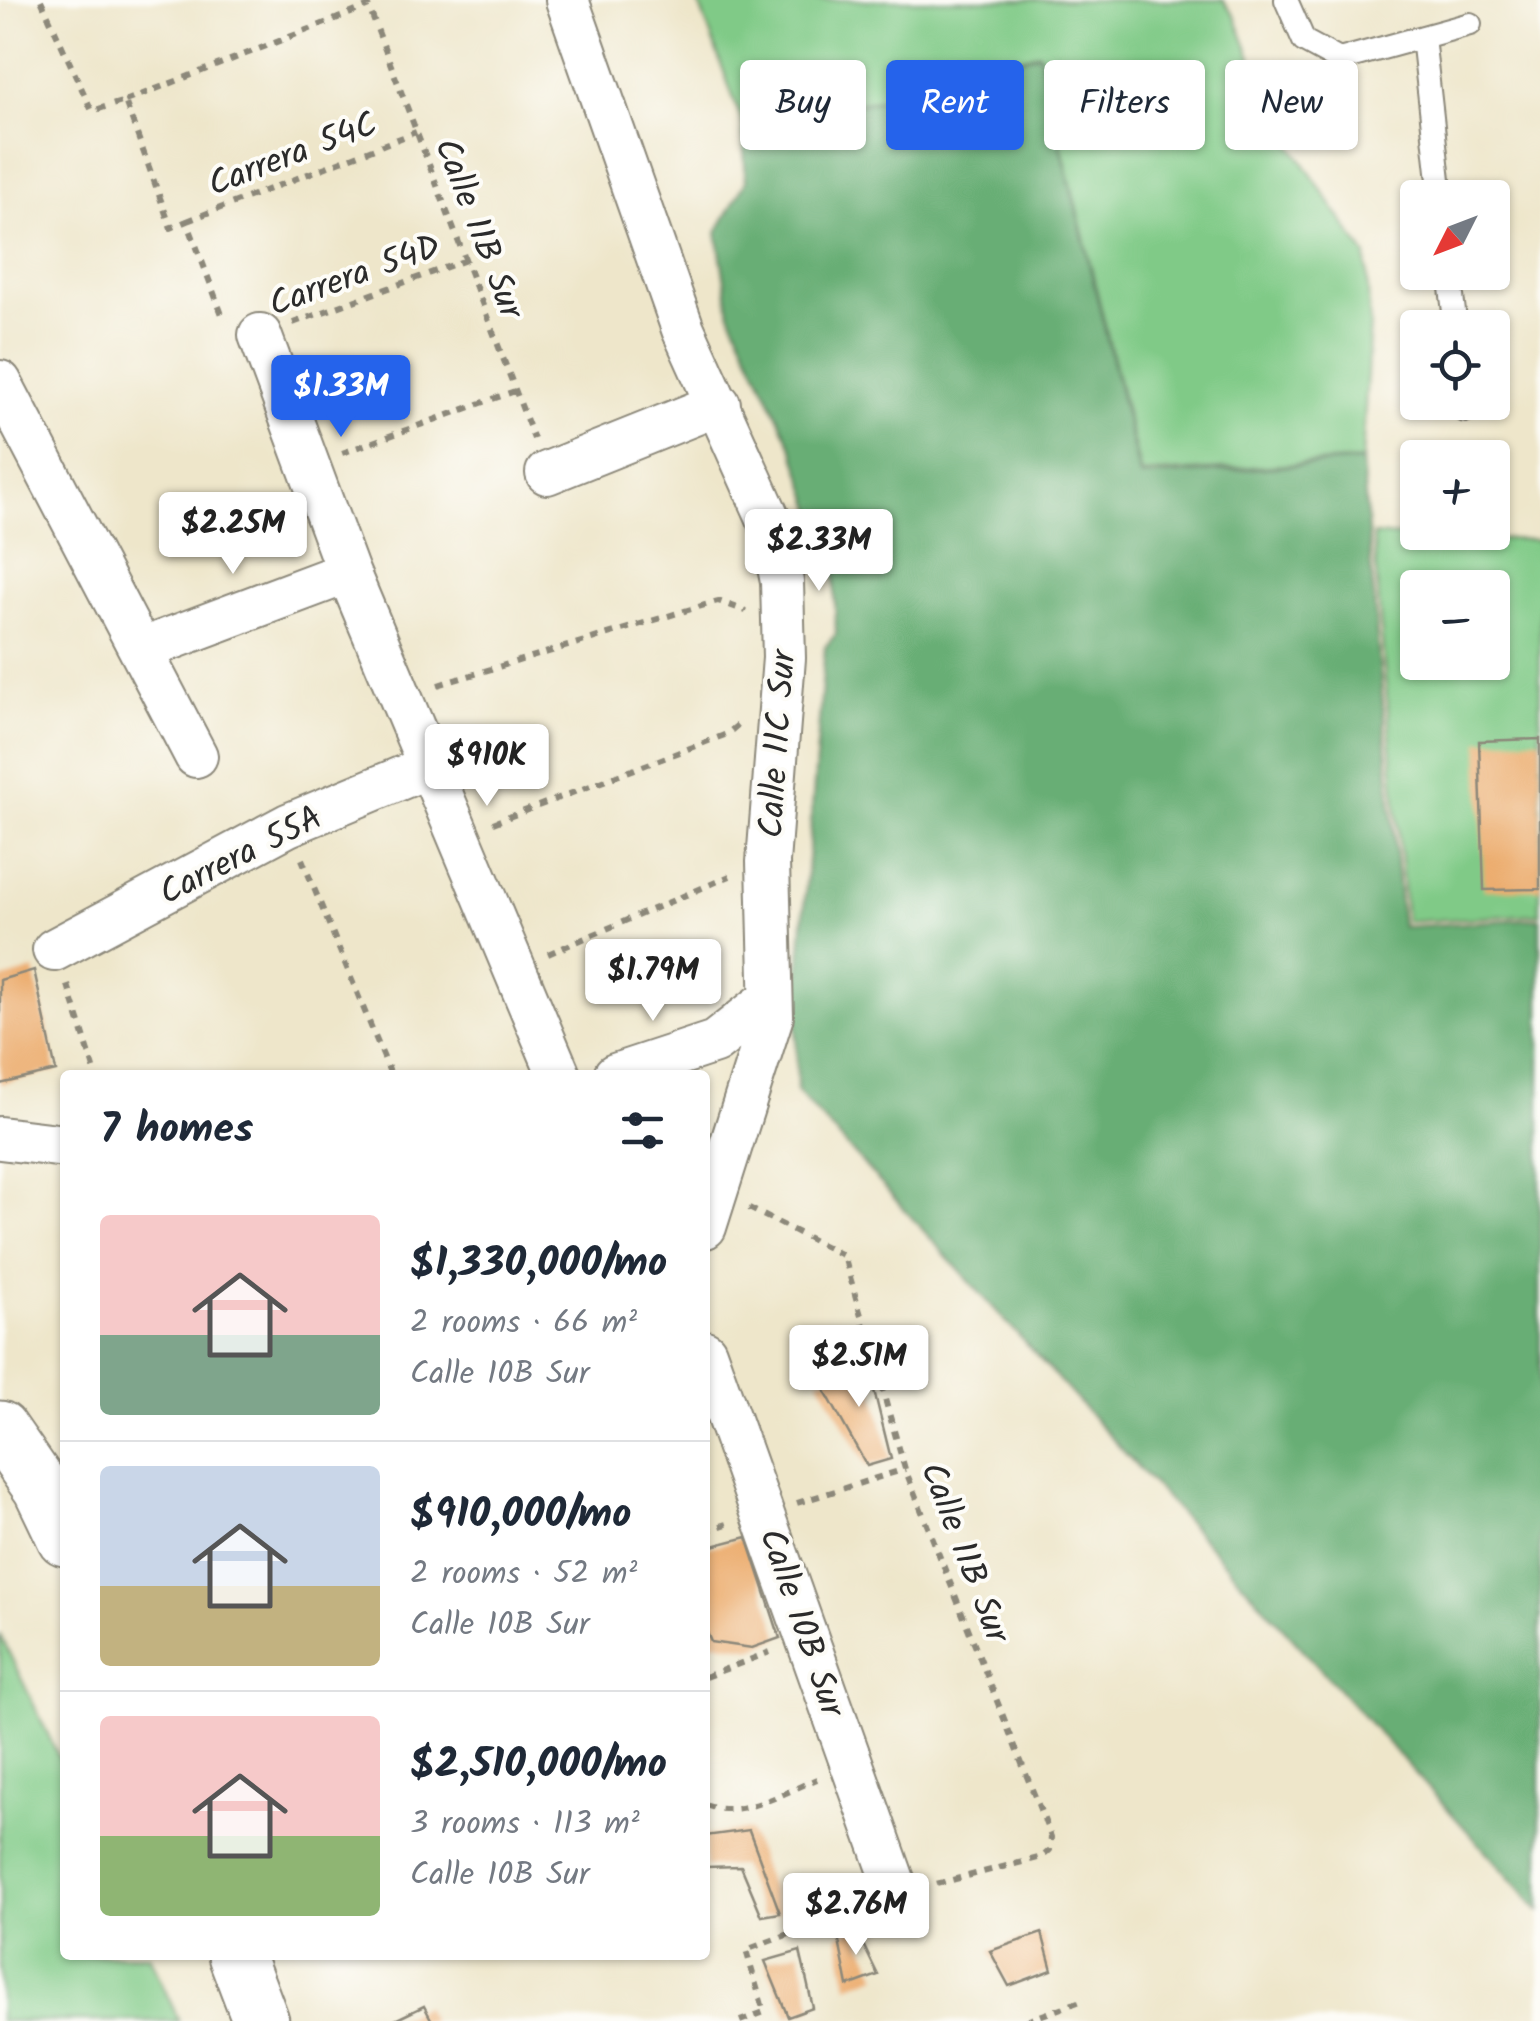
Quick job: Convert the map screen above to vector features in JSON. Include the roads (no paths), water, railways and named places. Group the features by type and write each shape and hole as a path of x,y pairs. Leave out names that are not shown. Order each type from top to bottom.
{"main road":[{"path":"0,1428 41,1488 60,1528"},
{"path":"238,1960 261,2021"}],"street":[{"name":"Calle 11C Sur","path":"567,0 683,329 770,522 783,614 784,658 768,862 771,998 763,1048 711,1213"},
{"path":"260,336 312,464 348,572 404,696 556,1070"},
{"path":"0,382 196,756"},
{"path":"547,473 718,404"},
{"path":"143,649 348,572"},
{"name":"Carrera 55A","path":"54,950 288,825 430,766"},
{"path":"630,1070 714,1042 771,998"},
{"path":"714,1042 763,1048"},
{"path":"0,1138 60,1145"},
{"name":"Calle 10B Sur","path":"710,1365 898,1894"}],"lane":[{"path":"1286,0 1304,41 1339,60 1470,24"},
{"path":"1423,37 1439,180"}]}
